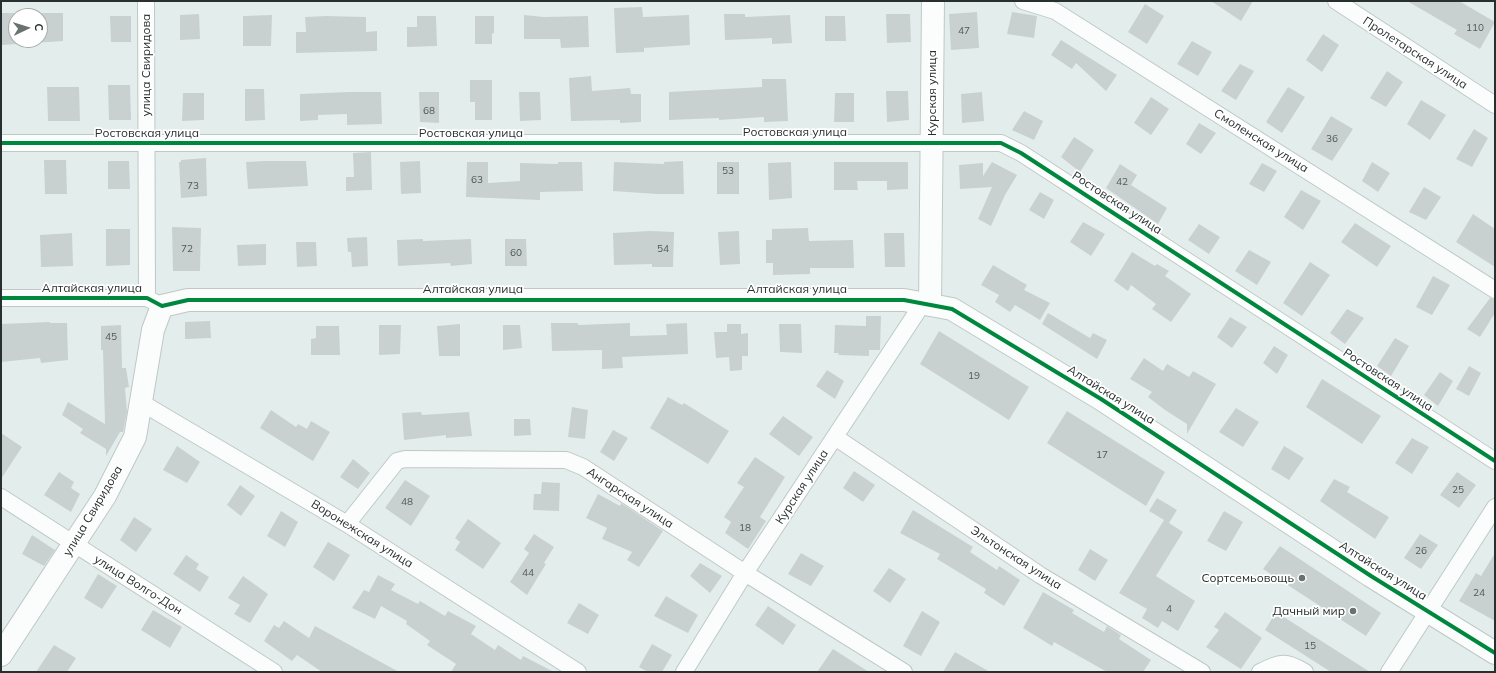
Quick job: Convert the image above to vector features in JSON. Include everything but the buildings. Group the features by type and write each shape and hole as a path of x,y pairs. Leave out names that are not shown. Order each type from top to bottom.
{"street":[{"name":"улица Свиридова","path":"1,655 105,496 135,437 142,403 153,330 154,302 146,143 146,1"},
{"name":"Курская улица","path":"684,672 745,573 835,437 926,304 932,142 933,1"},
{"name":"Смоленская улица","path":"1023,1 1055,11 1495,290"},
{"name":"Пролетарская улица","path":"1336,1 1495,105"},
{"name":"Ростовская улица","path":"1,143 1001,143 1021,153 1495,461"},
{"name":"Алтайская улица","path":"1,298 154,302 188,300 653,298 904,300 952,309 1101,400 1372,576 1495,653"},
{"name":"Воронежская улица","path":"142,403 347,524 578,672"},
{"name":"Эльтонская улица","path":"835,437 1040,575 1202,672"},
{"name":"Ангарская улица","path":"347,524 397,461 405,459 566,460 584,467 745,573 904,672"},
{"name":"улица Волго-Дон","path":"1,497 274,672"},
{"path":"1390,672 1495,507"},
{"path":"1260,672 1274,665 1289,663 1305,672"}],"cycle path":[{"path":"1,143 1001,143 1021,153 1495,461"},
{"path":"1,298 147,298 162,306 188,300 904,300 952,309 1101,399 1371,576 1495,653"}],"place":[{"name":"Сортсемьовощь","path":"1302,578"},
{"name":"Дачный мир","path":"1353,611"}]}
